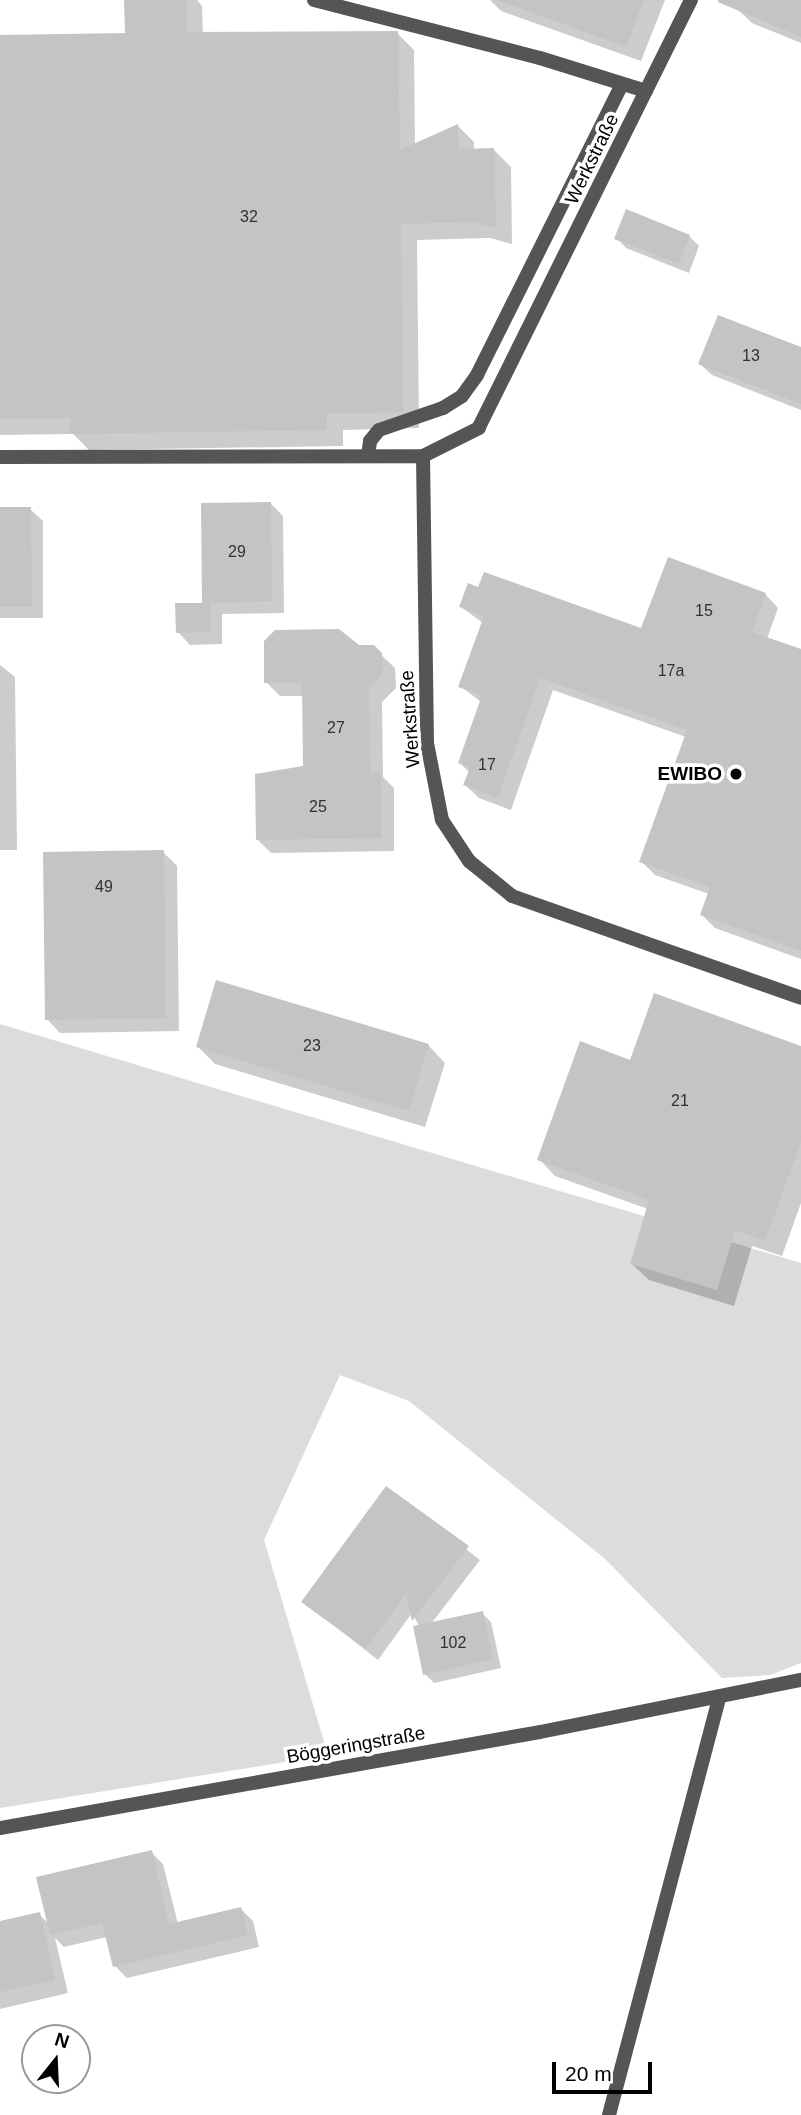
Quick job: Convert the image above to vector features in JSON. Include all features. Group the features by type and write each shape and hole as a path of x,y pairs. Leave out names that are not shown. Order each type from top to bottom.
{"street":[{"path":"314,0 646,92"},
{"name":"Werkstraße","path":"0,457 423,456 479,428 691,0"},
{"path":"368,456 370,442 379,430 443,408 462,396 477,375 622,84"},
{"name":"Werkstraße","path":"423,456 427,743 442,820 469,861 512,896 801,998"},
{"name":"Böggeringstraße","path":"0,1828 719,1698 801,1680"},
{"path":"609,2115 719,1698"}],"shaded area":[{"path":"0,1024 801,1263 801,1663 770,1675 722,1678 604,1558 409,1401 340,1375 264,1540 328,1755 0,1808"}],"building":[{"path":"124,0 186,0 187,32 398,31 400,150 458,124 458,149 494,148 496,228 472,222 401,224 403,412 327,414 327,430 70,434 70,418 0,419 0,35 125,33"},
{"path":"497,0 644,0 626,47"},
{"path":"718,0 801,0 801,37 718,2"},
{"path":"626,209 690,235 679,264 614,239"},
{"path":"718,315 801,347 801,404 698,364"},
{"path":"271,502 272,601 210,603 211,632 176,633 175,603 202,603 201,503"},
{"path":"0,507 31,507 32,607 0,607"},
{"path":"668,557 766,593 752,632 801,649 801,951 700,915 710,887 639,862 687,730 540,678 498,798 463,785 470,768 458,763 482,695 458,687 484,616 459,607 468,583 478,587 484,572 641,628"},
{"path":"339,629 359,645 374,645 382,653 383,674 369,688 370,773 381,773 381,838 256,840 255,774 303,766 302,683 264,683 264,641 275,630"},
{"path":"164,850 166,1018 45,1020 43,852"},
{"path":"216,980 429,1044 409,1111 196,1047"},
{"path":"654,993 801,1046 801,1142 765,1241 735,1230 717,1290 630,1264 649,1200 537,1160 580,1041 630,1060"},
{"path":"386,1486 469,1546 412,1621 406,1594 366,1649 301,1602"},
{"path":"483,1611 493,1659 423,1675 413,1626"},
{"path":"152,1850 169,1924 241,1907 248,1935 113,1967 102,1923 50,1935 36,1877"},
{"path":"40,1912 55,1980 0,1992 0,1921"}],"place":[{"name":"EWIBO","path":"736,774"}]}
